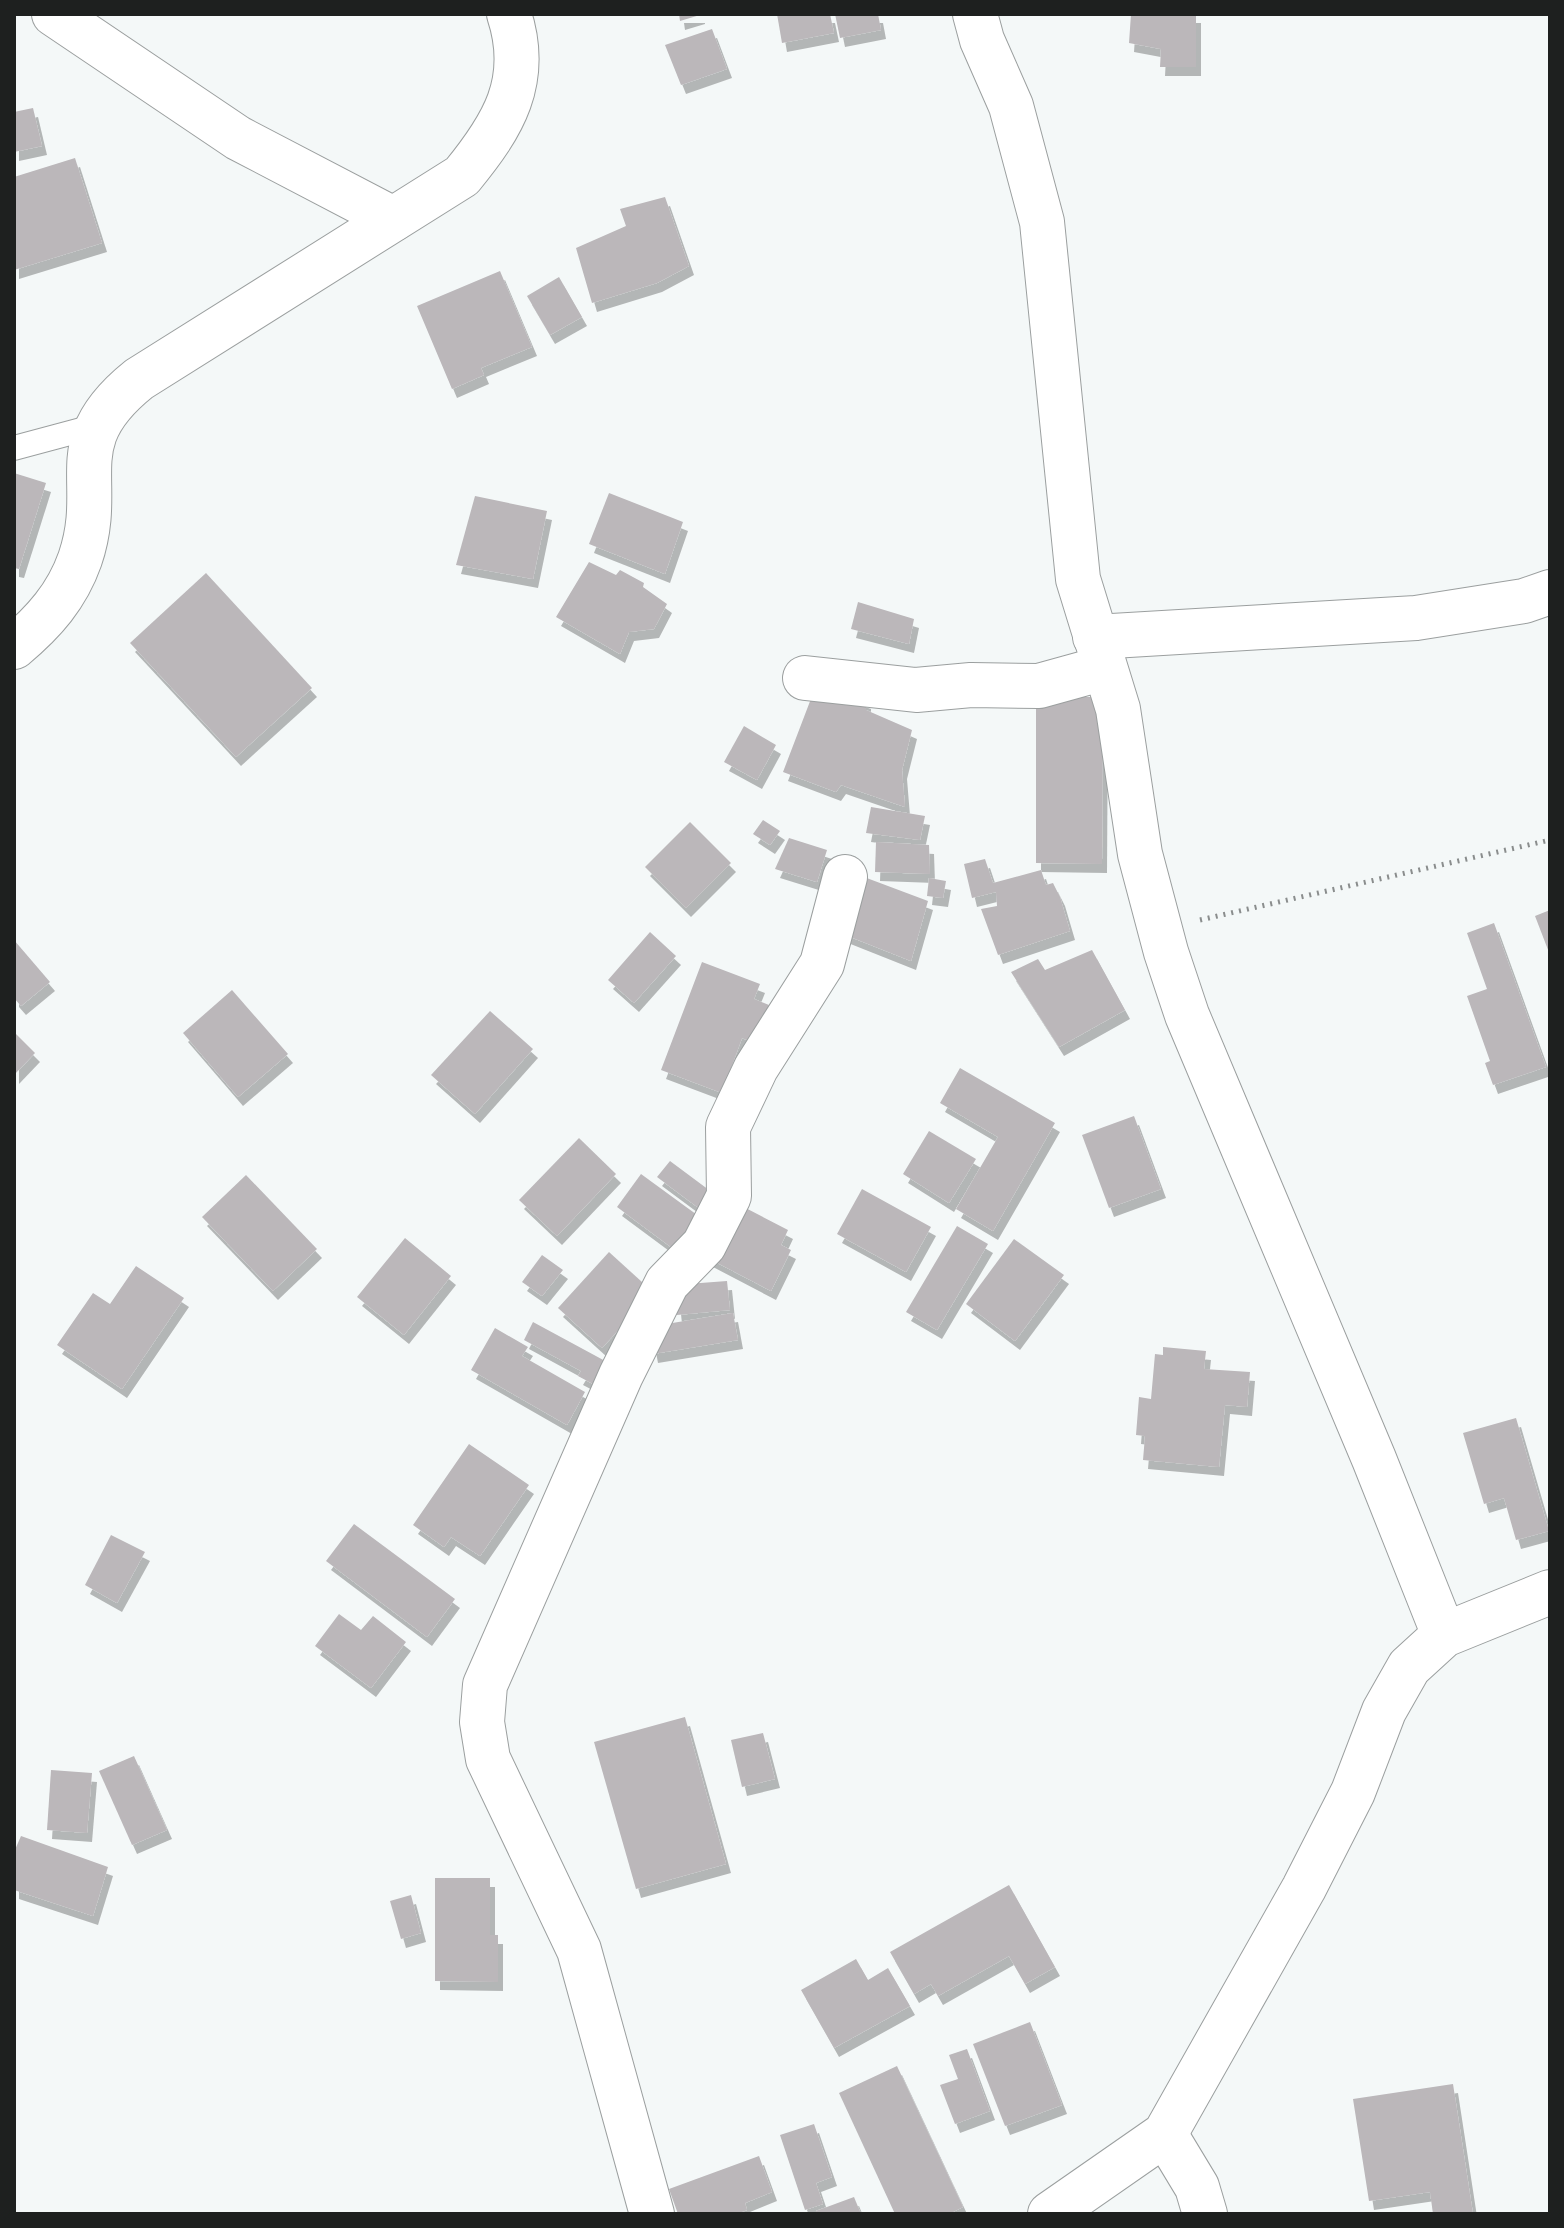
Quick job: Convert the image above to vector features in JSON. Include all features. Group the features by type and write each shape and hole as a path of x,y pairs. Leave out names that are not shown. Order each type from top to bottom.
{"street":[{"path":"54,14 238,138 393,219"},
{"path":"14,647 48,618 80,558 91,491 88,458 96,426 113,400 139,379 462,176 496,135 515,87 516,34 509,14"},
{"path":"975,14 982,40 1011,106 1042,222 1078,579 1118,709 1140,854 1166,952 1187,1015 1374,1459 1444,1635"},
{"path":"805,678 916,690 971,685 1039,686 1100,653 1416,618 1524,601 1550,592"},
{"path":"652,2214 579,1950 488,1759 482,1722 485,1685 621,1375 667,1283 704,1245 729,1196 728,1127 756,1068 822,964 845,877"},
{"path":"1050,2214 1165,2134 1304,1888 1353,1792 1384,1711 1409,1667 1444,1635 1550,1592"},
{"path":"1165,2134 1197,2187 1205,2214"}],"lane":[{"path":"14,448 96,426"}],"path":[{"path":"1162,928 1550,840"}],"building":[{"path":"679,14 700,14 700,15 680,21"},
{"path":"777,14 830,14 834,33 782,43"},
{"path":"835,14 878,14 881,30 840,38"},
{"path":"1131,14 1196,14 1196,67 1160,67 1161,49 1129,43"},
{"path":"712,29 727,69 681,85 665,45"},
{"path":"33,108 42,146 14,152 14,112"},
{"path":"75,158 102,243 14,270 14,177"},
{"path":"665,197 689,266 657,283 592,303 576,248 626,226 620,209"},
{"path":"500,271 532,347 481,368 484,375 452,389 417,306"},
{"path":"559,277 582,317 550,335 527,296"},
{"path":"14,473 46,483 19,569 14,568"},
{"path":"609,493 683,522 665,574 589,544"},
{"path":"475,496 547,511 533,579 456,565"},
{"path":"589,562 616,575 620,570 644,583 643,587 667,604 654,629 629,632 620,654 556,617"},
{"path":"206,573 312,688 236,757 130,643"},
{"path":"858,602 914,619 909,644 851,629"},
{"path":"817,683 866,700 866,710 912,730 902,770 905,807 841,785 836,792 783,772"},
{"path":"1036,697 1103,697 1102,864 1036,863"},
{"path":"744,726 776,745 757,780 724,762"},
{"path":"871,807 925,816 920,840 866,833"},
{"path":"763,820 780,831 770,845 753,834"},
{"path":"690,822 731,863 686,908 645,867"},
{"path":"789,838 827,850 817,882 775,869"},
{"path":"876,842 929,845 930,874 875,872"},
{"path":"985,859 993,883 1041,870 1046,885 1053,883 1060,897 1070,931 998,955 981,909 997,906 996,892 972,898 964,864"},
{"path":"856,874 928,901 911,961 838,932"},
{"path":"929,878 946,881 943,898 927,896"},
{"path":"1550,910 1550,955 1535,916"},
{"path":"1494,923 1546,1067 1493,1085 1485,1063 1490,1061 1467,996 1487,989 1467,933"},
{"path":"650,932 676,956 634,1003 608,980"},
{"path":"14,940 50,982 21,1006 14,998"},
{"path":"1092,950 1125,1010 1059,1047 1011,972 1038,959 1045,970"},
{"path":"702,962 760,984 754,999 769,1005 755,1043 742,1038 722,1093 661,1070"},
{"path":"232,990 288,1054 238,1097 183,1033"},
{"path":"490,1011 533,1049 475,1114 431,1075"},
{"path":"14,1032 35,1053 14,1075"},
{"path":"960,1068 1055,1123 993,1231 956,1209 998,1137 940,1103"},
{"path":"1134,1116 1161,1189 1109,1208 1082,1135"},
{"path":"929,1131 976,1159 949,1203 903,1174"},
{"path":"579,1138 616,1174 557,1236 519,1200"},
{"path":"670,1161 717,1196 704,1212 657,1177"},
{"path":"641,1174 704,1220 679,1253 617,1207"},
{"path":"246,1175 317,1249 273,1291 202,1217"},
{"path":"862,1189 931,1227 906,1272 837,1234"},
{"path":"736,1203 788,1230 781,1245 791,1250 771,1291 708,1258"},
{"path":"957,1226 988,1244 937,1330 906,1312"},
{"path":"405,1238 451,1276 404,1335 357,1297"},
{"path":"1014,1239 1064,1275 1015,1341 966,1304"},
{"path":"609,1252 653,1292 602,1348 558,1308"},
{"path":"542,1255 563,1270 542,1296 522,1282"},
{"path":"136,1266 184,1298 122,1389 57,1345 93,1293 110,1304"},
{"path":"727,1281 730,1310 677,1315 674,1285"},
{"path":"733,1313 738,1340 653,1354 648,1327"},
{"path":"533,1322 607,1362 595,1385 578,1376 581,1371 524,1340"},
{"path":"495,1328 528,1347 522,1356 585,1392 567,1425 471,1370"},
{"path":"1163,1347 1206,1351 1204,1369 1250,1372 1247,1407 1225,1405 1219,1467 1143,1460 1145,1436 1136,1435 1139,1397 1151,1399 1155,1354 1163,1355"},
{"path":"1516,1418 1549,1531 1516,1540 1504,1498 1484,1504 1463,1433"},
{"path":"469,1444 529,1485 480,1556 451,1537 444,1547 413,1525"},
{"path":"354,1524 455,1599 427,1637 326,1561"},
{"path":"111,1535 145,1552 117,1603 85,1585"},
{"path":"339,1614 361,1630 373,1616 406,1642 371,1688 315,1646"},
{"path":"685,1717 726,1864 636,1889 594,1742"},
{"path":"763,1733 775,1779 742,1787 731,1740"},
{"path":"134,1756 167,1830 132,1845 99,1771"},
{"path":"51,1770 92,1773 87,1833 47,1830"},
{"path":"21,1836 108,1867 93,1916 14,1890 14,1852"},
{"path":"435,1878 490,1878 490,1935 498,1935 498,1982 435,1981"},
{"path":"1009,1885 1055,1967 1025,1984 1009,1956 938,1996 931,1984 914,1994 890,1952"},
{"path":"411,1895 421,1933 401,1939 390,1901"},
{"path":"856,1959 868,1980 888,1968 910,2006 834,2048 801,1990"},
{"path":"1030,2022 1062,2105 1005,2126 973,2044"},
{"path":"967,2049 990,2111 955,2124 940,2085 958,2079 949,2055"},
{"path":"897,2066 963,2207 949,2214 895,2214 839,2093"},
{"path":"1453,2084 1473,2214 1433,2214 1430,2192 1369,2201 1353,2099"},
{"path":"814,2124 832,2177 816,2183 823,2204 805,2210 780,2135"},
{"path":"759,2156 772,2192 745,2203 747,2210 736,2214 678,2214 669,2189"},
{"path":"854,2197 861,2214 817,2214 816,2211"}]}
